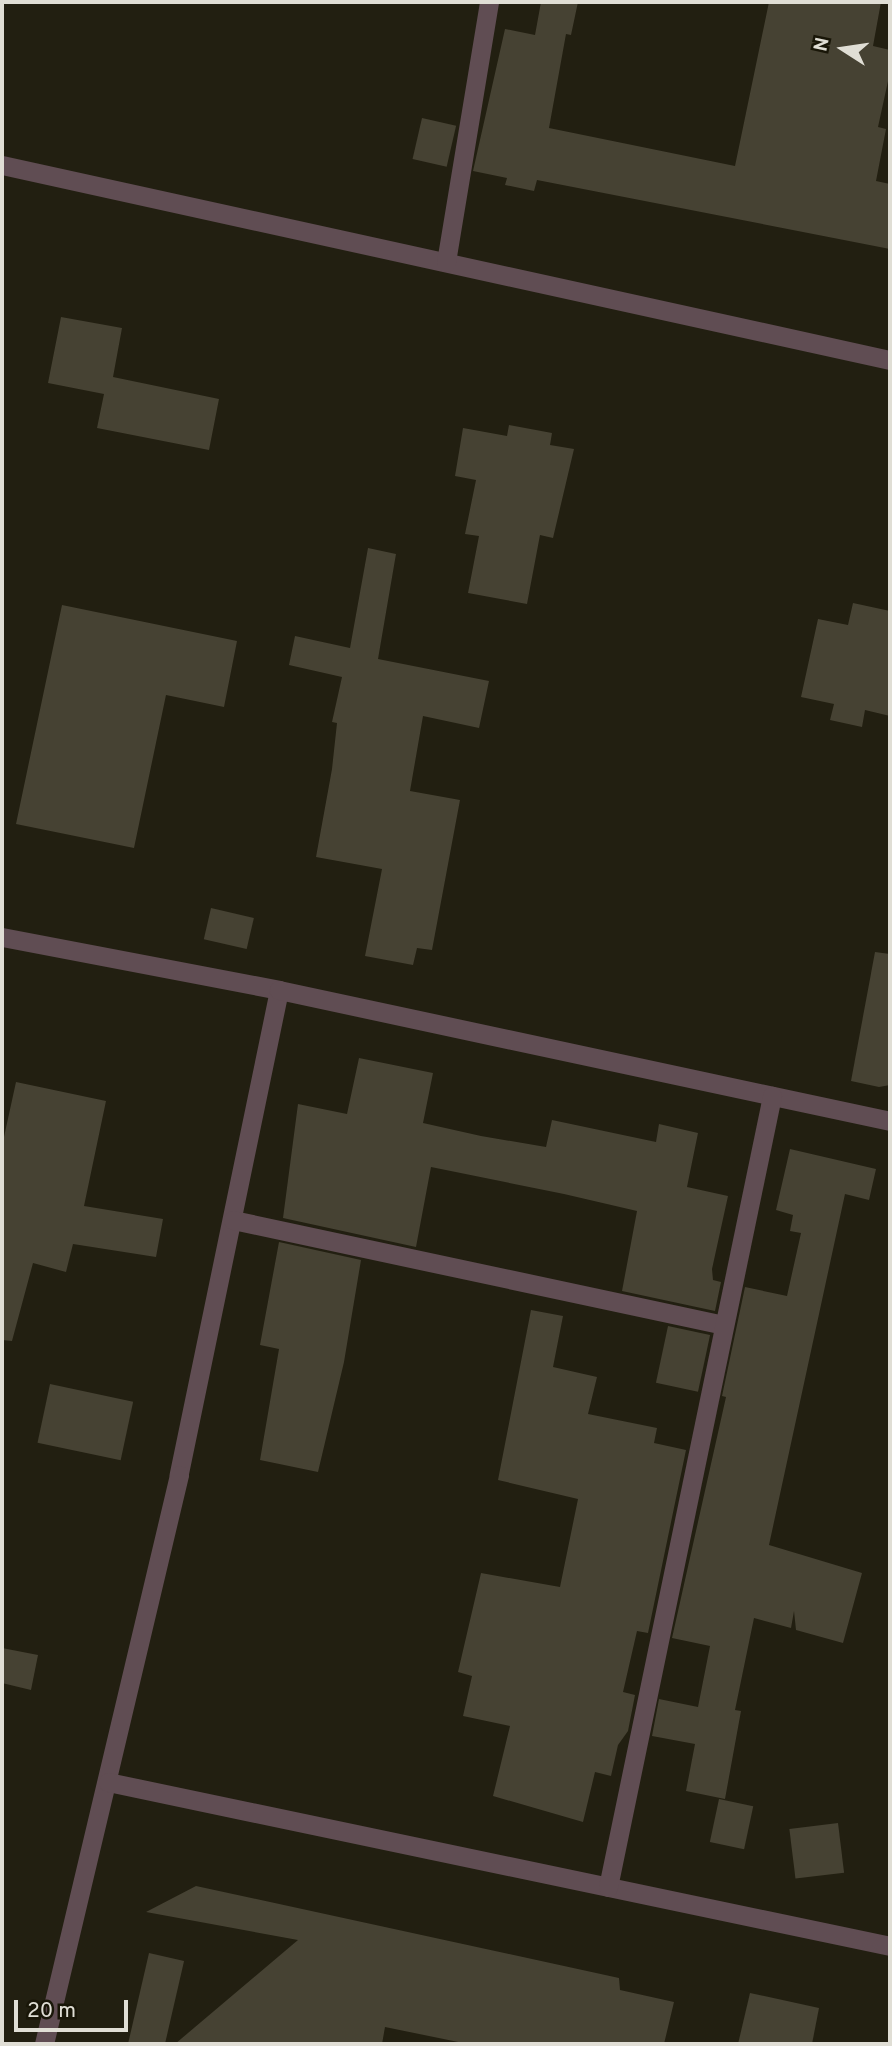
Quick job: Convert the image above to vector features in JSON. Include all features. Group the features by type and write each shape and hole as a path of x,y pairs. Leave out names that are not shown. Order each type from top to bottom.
{"street":[{"path":"446,262 489,2"},
{"path":"2,165 890,360"},
{"path":"2,937 279,990 890,1121"},
{"path":"44,2044 108,1782 233,1220 279,990"},
{"path":"608,1887 772,1096"},
{"path":"233,1220 724,1325"},
{"path":"108,1782 890,1946"}],"building":[{"path":"541,2 578,2 571,35 566,34 549,128 735,166 769,2 881,2 873,46 890,50 890,72 878,127 886,129 876,181 890,184 890,249 537,180 534,191 505,185 507,178 473,171 505,29 535,35"},
{"path":"422,118 456,126 447,167 413,159"},
{"path":"61,317 122,328 113,377 219,399 209,450 97,428 104,394 48,383"},
{"path":"509,425 552,433 550,445 574,449 553,538 540,535 527,604 468,593 479,536 465,534 476,480 455,476 463,428 507,436"},
{"path":"368,548 396,554 378,659 489,681 479,728 423,716 410,791 460,800 432,950 417,948 413,965 365,956 382,869 316,857 332,769 337,723 332,722 342,677 289,665 295,636 350,648"},
{"path":"853,603 890,611 890,716 865,710 862,727 830,720 834,704 801,697 818,619 848,625"},
{"path":"62,605 237,641 224,707 166,695 134,848 16,824"},
{"path":"211,908 254,918 247,949 204,939"},
{"path":"875,952 890,954 890,1085 879,1087 851,1081"},
{"path":"359,1058 433,1073 423,1123 481,1136 546,1147 552,1120 656,1142 659,1124 698,1133 687,1187 728,1196 712,1269 713,1280 721,1282 715,1311 622,1291 637,1211 564,1194 431,1167 416,1247 283,1218 298,1104 347,1114"},
{"path":"16,1082 106,1101 84,1206 163,1219 156,1257 73,1244 66,1272 33,1263 12,1341 2,1340 2,1146"},
{"path":"790,1149 876,1169 869,1200 845,1194 769,1545 862,1573 843,1643 796,1630 794,1611 791,1628 754,1618 735,1710 741,1711 725,1799 686,1791 695,1744 652,1736 659,1699 698,1707 710,1646 672,1638 726,1397 722,1396 745,1287 787,1296 801,1233 790,1231 793,1215 776,1210"},
{"path":"279,1242 361,1260 344,1362 318,1472 260,1460 279,1349 260,1345"},
{"path":"531,1310 563,1316 553,1367 597,1377 588,1414 657,1428 654,1443 686,1450 648,1633 637,1631 623,1692 635,1695 628,1731 618,1745 611,1776 595,1772 583,1822 493,1796 510,1726 463,1716 472,1676 458,1672 481,1573 560,1587 578,1499 498,1480"},
{"path":"668,1326 710,1335 698,1392 656,1383"},
{"path":"50,1384 133,1402 121,1460 38,1443"},
{"path":"2,1648 38,1655 31,1690 2,1683"},
{"path":"719,1799 753,1806 744,1849 710,1842"},
{"path":"838,1823 844,1873 795,1879 789,1829"},
{"path":"196,1886 619,1978 620,1990 674,2002 664,2044 468,2044 385,2027 382,2044 175,2044 298,1940 146,1912"},
{"path":"149,1953 184,1961 165,2044 128,2044"},
{"path":"750,1993 819,2008 812,2044 738,2044"}]}
